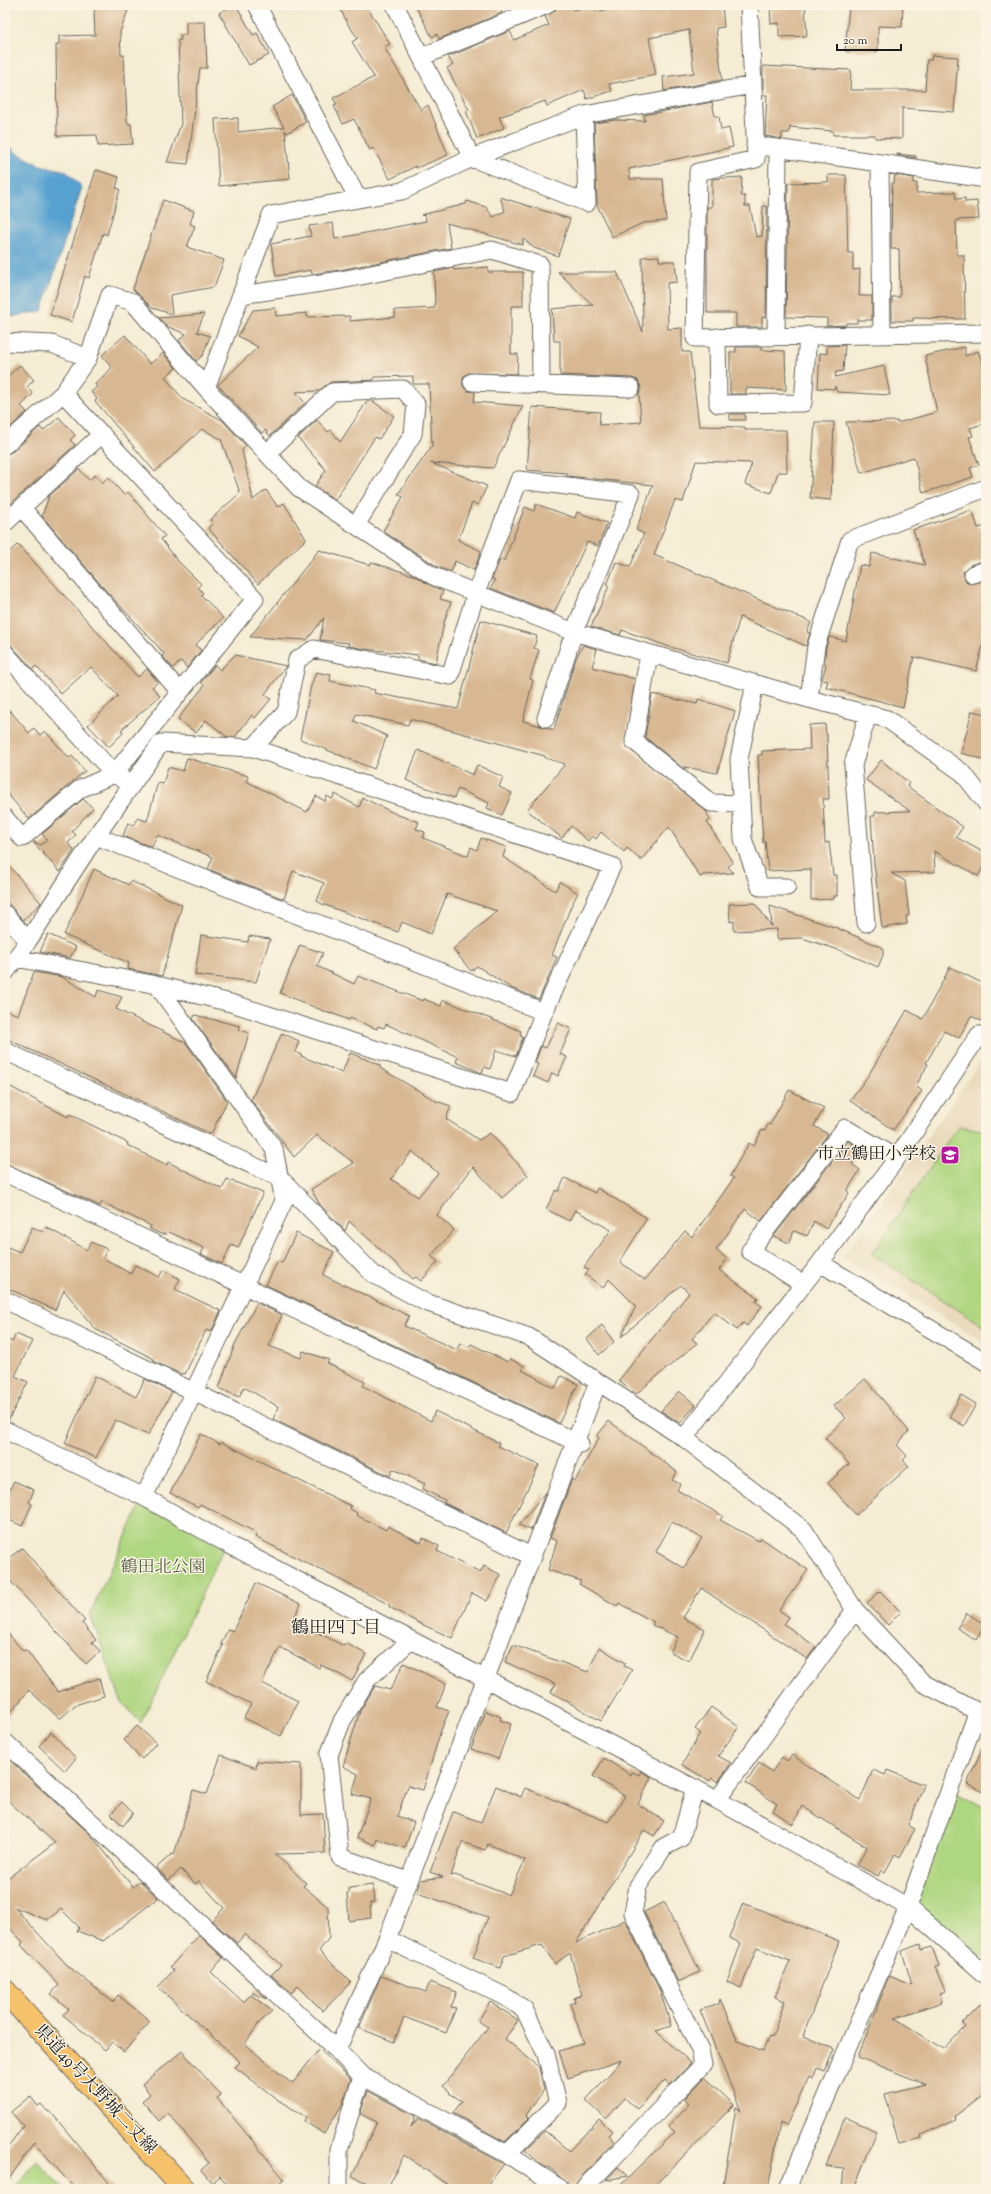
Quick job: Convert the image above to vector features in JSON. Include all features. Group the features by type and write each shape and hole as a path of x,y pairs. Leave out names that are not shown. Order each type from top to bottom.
{"main road":[{"name":"県道49号大野城二丈線","path":"5,1991 184,2189"}],"street":[{"path":"257,5 358,199"},
{"path":"395,5 472,158 588,203 584,115"},
{"path":"421,57 547,5"},
{"path":"749,5 756,159 698,172 695,338 986,333"},
{"path":"206,388 271,215 402,191 472,158 584,115 752,85"},
{"path":"755,145 986,179"},
{"path":"776,336 778,148"},
{"path":"880,163 882,334"},
{"path":"241,295 341,280 492,250 540,265 541,385"},
{"path":"5,445 63,393 88,358 110,295 133,302 206,388 299,488 433,576 574,632 755,684 887,719 963,772 986,804"},
{"path":"717,337 718,404 803,403 808,335"},
{"path":"5,342 52,344 88,358"},
{"path":"472,382 631,388"},
{"path":"267,453 332,392 404,389 416,404 413,434 356,525"},
{"path":"5,818 22,838 80,789 114,774 255,599 63,393"},
{"path":"5,523 102,434"},
{"path":"253,748 286,712 297,660 314,649 450,676 476,593 519,480 632,494 574,632 546,718"},
{"path":"809,699 816,646 850,540 986,488"},
{"path":"22,508 180,692"},
{"path":"5,653 114,774 132,785"},
{"path":"649,654 634,741 711,803 741,804"},
{"path":"755,684 739,759 743,839 760,887 787,887"},
{"path":"866,923 853,764 868,714"},
{"path":"5,973 28,941 96,836 161,743 253,748 612,866 544,1012 512,1093 231,1003 157,985 16,958"},
{"path":"96,836 544,1012"},
{"path":"5,914 28,941"},
{"path":"144,1497 284,1201 274,1149 157,985"},
{"path":"684,1438 820,1263 897,1158 979,1036 986,1036"},
{"path":"5,1051 280,1178 373,1274 425,1302 529,1337 684,1438 804,1530 855,1610 923,1683 982,1714 908,1907 787,2189"},
{"path":"803,1284 750,1251 845,1128 897,1158"},
{"path":"5,1173 244,1287 578,1443"},
{"path":"820,1263 986,1362"},
{"path":"5,1300 533,1557"},
{"path":"337,2050 388,1939 408,1880 485,1678 578,1443 598,1382"},
{"path":"5,1430 144,1497 226,1544 717,1800 908,1907 986,1975"},
{"path":"717,1800 855,1610"},
{"path":"408,1880 340,1857 329,1754 342,1721 367,1680 411,1640"},
{"path":"5,1742 337,2050 362,2076 507,2154 561,2189"},
{"path":"583,2189 703,2065 700,2050 633,1913 638,1886 664,1847 681,1838 694,1788"},
{"path":"388,1939 504,1996 524,2009 546,2054 558,2103 507,2154"},
{"path":"339,2189 339,2149 362,2076"}],"shaded area":[{"name":"市立鶴田小学校","path":"986,1054 986,1343 843,1257"}],"green space":[{"name":"市立鶴田小学校","path":"958,1126 986,1131 986,1328 872,1254"},
{"name":"鶴田北公園","path":"144,1497 226,1543 141,1723 121,1701 90,1614"},
{"path":"949,1790 986,1808 986,1958 908,1907"},
{"path":"37,2161 63,2189 14,2189"}],"water":[{"path":"5,140 15,152 40,165 66,171 82,187 42,311 5,318"}],"building":[{"path":"97,5 130,5 120,32 121,55 124,55 127,120 128,124 131,124 133,144 98,146 97,135 57,136 56,45 59,44 59,36 95,35 94,12"},
{"path":"233,5 236,5 253,35 257,33 269,55 249,65 219,13"},
{"path":"338,5 366,5 390,44 384,47 421,110 428,105 448,155 416,168 416,166 390,179 373,148 370,150 354,119 343,124 334,106 337,105 333,98 374,77 352,42 358,38 349,26"},
{"path":"415,5 498,5 502,13 439,39 437,34 432,37"},
{"path":"557,5 572,5 573,10 595,6 597,12 622,5 722,5 724,27 716,28 722,80 664,91 663,77 694,73 689,30 649,38 656,75 609,84 612,91 587,99 584,90 547,106 545,101 499,117 504,128 477,139 466,111 469,110 447,68 453,65 448,57 510,31 514,40 549,25 545,16 555,11"},
{"path":"805,5 807,36 779,37 779,23 771,24 770,6"},
{"path":"849,5 903,5 902,27 878,26 878,51 845,51"},
{"path":"186,22 205,22 207,68 200,68 188,164 167,162 181,124 178,40 181,40 180,35 186,35"},
{"path":"932,55 958,57 954,112 902,108 902,139 875,138 875,135 833,135 833,131 790,127 789,133 782,133 782,139 765,136 767,95 763,95 763,66 851,70 850,90 925,90 927,60 931,60"},
{"path":"292,95 306,122 287,133 285,130 290,179 219,186 215,119 238,118 238,132 284,127 272,107"},
{"path":"712,102 715,116 719,116 721,130 729,128 733,147 629,169 630,179 663,179 666,221 643,223 612,237 597,205 594,123 615,120 645,121 644,115"},
{"path":"897,155 916,156 916,158"},
{"path":"96,170 119,177 116,188 120,189 107,235 103,233 89,278 85,276 72,322 50,315"},
{"path":"828,175 846,175 848,253 853,253 853,270 860,269 859,296 872,296 872,320 857,320 857,323 827,326 827,318 786,317 788,183 828,182"},
{"path":"895,175 914,178 913,183 917,183 916,193 955,192 956,199 965,198 965,202 977,201 979,219 956,220 957,255 964,255 965,319 913,318 913,321 892,321 892,297 900,297 899,249 891,249 892,183 894,183"},
{"path":"742,177 741,196 745,196 745,206 750,206 756,237 762,236 763,206 767,206 766,317 762,317 762,327 736,327 736,313 707,313 707,207 712,207 712,179"},
{"path":"500,197 570,219 558,256 534,248 523,238 523,245 447,223 451,248 339,270 312,274 311,270 276,276 271,244 311,236 309,226 333,223 335,239 426,221 425,216 421,215 466,204 467,201 486,207 493,217 505,211"},
{"path":"163,200 194,211 190,224 195,226 187,247 224,260 214,287 170,295 172,314 152,308 133,289"},
{"path":"659,256 659,261 675,261 677,282 667,283 668,329 682,328 682,352 690,352 699,426 745,427 745,430 786,430 787,472 778,472 771,493 745,484 752,463 696,461 683,502 675,500 654,555 811,622 807,632 810,633 806,646 740,617 727,663 670,647 622,630 620,635 591,627 609,586 607,585 616,562 630,567 644,534 636,530 653,485 567,476 567,473 527,470 532,407 600,412 599,425 641,422 639,394 641,388 638,380 631,378 560,375 560,341 554,341 552,309 593,305 558,272 617,272 643,332 642,257"},
{"path":"488,267 488,272 523,272 523,306 511,306 511,354 518,354 517,374 468,373 463,377 463,386 467,391 475,392 474,402 523,406 493,468 431,463 487,486 478,505 472,503 458,540 481,551 474,570 455,561 451,572 438,567 383,531 403,497 398,494 432,446 429,384 413,384 413,376 374,377 374,380 331,382 318,391 296,392 305,403 270,436 265,430 262,433 218,385 258,347 238,336 253,310 275,308 276,316 307,313 307,317 350,316 350,321 395,317 395,310 435,308 434,272 454,268 454,270"},
{"path":"204,314 197,332 210,336 203,355 196,361 179,340 186,334 166,326 159,318"},
{"path":"125,335 150,364 163,353 176,368 165,377 183,399 222,420 246,446 242,450 253,500 266,490 278,507 284,503 306,539 258,584 208,528 213,523 210,520 240,493 221,439 202,429 155,472 95,401 97,399 91,392 97,387 95,384 112,368 102,355"},
{"path":"845,345 843,371 836,372 835,377 884,366 890,395 837,392 835,386 835,389 818,388 820,353 827,354 827,346"},
{"path":"736,347 761,347 761,350 785,351 786,390 746,388 746,394 730,394 730,352 736,352"},
{"path":"965,347 965,356 978,351 986,373 986,423 970,428 973,436 969,437 979,465 970,468 973,477 923,493 914,457 861,473 846,422 897,421 897,423 937,412 925,356"},
{"path":"20,365 34,380 27,387 33,394 21,406 27,412 5,432 5,379"},
{"path":"368,400 371,400 394,416 379,439 375,437 335,500 315,486 326,470 298,438 317,420 328,432 331,430 340,442"},
{"path":"730,414 745,414 745,420 730,420"},
{"path":"59,417 75,435 70,440 75,445 5,509 5,455 12,452 40,427 43,431"},
{"path":"815,422 834,422 831,500 810,498"},
{"path":"79,469 89,480 95,475 102,483 108,477 124,495 128,492 165,536 161,539 177,560 201,584 198,587 203,593 201,595 223,618 195,645 201,650 187,668 181,661 173,668 162,656 164,654 156,644 107,592 42,516 49,496"},
{"path":"536,504 575,518 577,512 607,523 598,546 587,542 554,613 491,588 495,580 492,579 500,559 504,561 525,507 534,511"},
{"path":"972,510 978,528 986,526 986,560 970,565 963,572 966,581 970,584 986,580 986,633 976,671 914,657 903,707 826,687 828,681 822,680 826,664 824,663 829,637 846,641 860,565 869,567 872,553 925,565 913,530"},
{"path":"18,544 138,677 147,669 158,682 152,687 160,696 121,730 123,733 109,747 88,725 118,696 91,667 61,694 36,666 33,669 5,639 5,556"},
{"path":"319,550 370,565 371,562 413,575 443,591 440,599 451,602 444,622 436,663 418,659 418,655 366,649 348,646 349,643 320,640 324,618 307,640 250,637"},
{"path":"481,620 537,636 534,648 539,650 530,679 533,680 523,721 554,730 576,658 583,645 597,649 592,667 635,679 625,745 706,811 710,820 707,822 733,863 728,866 733,873 703,875 700,877 669,827 641,860 627,848 624,852 601,832 596,839 592,836 588,841 571,826 562,838 527,810 565,764 545,758 545,756 410,719 408,725 356,714 354,721 387,736 374,769 300,739 311,686 316,672 331,675 330,681 375,690 374,693 458,709"},
{"path":"235,655 286,666 265,694 271,699 255,718 252,715 235,737 227,737 206,720 196,733 178,719 204,686 201,682 215,665 220,670"},
{"path":"652,694 697,704 698,699 735,711 717,773 684,767 685,770 645,737"},
{"path":"5,705 29,733 34,728 40,735 45,731 69,758 72,756 85,771 29,819 5,791"},
{"path":"972,711 986,714 986,760 961,753"},
{"path":"825,724 827,734 829,799 823,799 825,843 829,842 833,875 837,875 837,896 834,896 834,899 811,900 811,869 768,871 765,841 763,843 758,755 762,755 762,751 810,749 809,725"},
{"path":"418,750 473,775 477,765 503,777 499,787 512,793 502,815 487,808 489,803 458,789 454,798 406,780"},
{"path":"187,758 248,776 246,781 307,812 316,796 325,801 327,796 332,799 335,794 359,807 363,798 398,815 419,822 416,829 425,832 423,838 468,856 471,847 477,850 481,838 506,847 503,857 555,891 560,882 578,893 571,906 552,955 557,957 539,999 511,988 477,966 471,971 453,949 497,911 447,894 431,934 402,922 398,932 322,904 317,901 324,883 293,871 284,899 208,869 213,857 157,835 152,847 123,836 128,823 134,825 137,818 147,821 158,782 163,784 168,767 183,771"},
{"path":"881,760 909,783 907,786 963,827 956,837 986,854 986,862 978,876 934,851 935,872 891,873 905,881 909,915 906,916 907,924 882,928 874,863 871,816 875,816 875,812 910,811 866,780"},
{"path":"83,799 93,808 72,831 76,835 68,843 74,850 60,872 33,842 41,845 47,840 42,834"},
{"path":"5,861 41,903 23,920 5,900"},
{"path":"94,869 129,885 131,881 182,905 162,976 128,969 129,963 64,935"},
{"path":"755,903 772,927 770,906 837,928 883,948 883,955 878,967 839,950 802,938 777,939 777,929 734,931 734,921 730,922 729,904"},
{"path":"48,934 76,947 70,958 40,952"},
{"path":"201,935 248,942 249,936 270,939 256,982 195,975"},
{"path":"300,945 323,953 317,966 354,984 358,976 423,1001 424,999 441,1006 443,1000 521,1031 520,1036 523,1037 516,1056 496,1050 490,1069 484,1067 482,1073 456,1062 458,1057 386,1024 384,1028 378,1026 377,1029 350,1018 349,1020 331,1014 280,993"},
{"path":"950,967 986,985 986,1023 971,1016 959,1038 944,1031 926,1063 928,1064 916,1086 922,1091 893,1130 850,1100 868,1076 907,1010 923,1019"},
{"path":"34,972 62,977 96,997 98,990 122,997 116,1009 186,1043 227,1101 211,1134 5,1038 5,1010 18,1015"},
{"path":"195,1015 240,1026 239,1030 249,1033 236,1078 193,1019"},
{"path":"558,1023 571,1029 560,1054 567,1057 558,1076 552,1073 548,1083 533,1076 538,1064 535,1063 541,1046 546,1048"},
{"path":"282,1033 299,1041 295,1052 302,1055 301,1056 342,1073 350,1053 380,1065 380,1068 436,1101 451,1106 446,1119 479,1140 490,1133 528,1175 502,1198 473,1167 437,1215 454,1230 431,1256 438,1262 421,1281 416,1277 413,1279 349,1221 345,1231 320,1205 311,1189 354,1163 317,1135 294,1157 251,1100","holes":["412,1151 438,1173 418,1197 391,1179"]},
{"path":"5,1084 68,1117 69,1114 128,1143 127,1145 167,1165 168,1162 222,1189 227,1179 263,1193 238,1248 231,1245 222,1264 201,1254 204,1248 169,1232 167,1234 161,1234 150,1229 151,1226 102,1202 100,1206 5,1163"},
{"path":"789,1090 824,1108 814,1126 828,1134 761,1221 745,1209 716,1250 727,1259 719,1270 758,1298 755,1301 762,1306 747,1326 743,1323 737,1330 714,1312 692,1339 697,1343 636,1394 619,1380 689,1293 681,1285 621,1337 636,1306 609,1279 603,1288 585,1274 589,1270 584,1267 611,1230 575,1210 569,1221 546,1209 556,1190 558,1192 565,1178 595,1193 597,1188 647,1218 620,1262 645,1280 685,1231 692,1237 734,1178 730,1176 749,1143 754,1146 762,1130 765,1131 768,1124 770,1125"},
{"path":"848,1141 862,1149 852,1164 860,1170 847,1191 849,1193 826,1229 814,1221 807,1236 794,1231 789,1243 774,1236"},
{"path":"32,1227 43,1232 46,1227 87,1250 91,1242 107,1249 103,1258 131,1274 135,1265 159,1277 163,1270 180,1279 175,1289 221,1311 211,1332 206,1330 185,1374 181,1374 153,1361 154,1359 95,1329 64,1290 55,1310 5,1287 5,1246 20,1252"},
{"path":"296,1233 334,1252 323,1275 409,1316 404,1326 457,1350 460,1343 469,1347 471,1344 508,1362 510,1359 524,1366 522,1370 555,1388 561,1376 578,1384 559,1423 266,1285 278,1261 282,1263"},
{"path":"257,1303 282,1315 269,1346 301,1358 303,1351 329,1360 327,1363 365,1382 363,1386 431,1421 435,1411 499,1443 498,1446 539,1465 506,1533 444,1503 445,1500 422,1489 425,1484 393,1469 390,1476 273,1419 279,1407 244,1387 239,1397 219,1388 235,1344"},
{"path":"602,1325 614,1342 599,1355 587,1339"},
{"path":"16,1334 32,1341 15,1376 28,1382 8,1421 5,1420 5,1338 12,1342"},
{"path":"95,1376 136,1397 145,1379 172,1392 148,1435 115,1420 96,1458 65,1443"},
{"path":"865,1379 909,1431 897,1445 907,1456 903,1460 909,1466 856,1515 828,1483 849,1464 825,1438 846,1418 834,1406"},
{"path":"679,1391 696,1405 680,1423 661,1411"},
{"path":"961,1395 976,1404 964,1426 949,1417"},
{"path":"609,1421 677,1472 672,1480 680,1484 677,1490 723,1516 720,1520 759,1541 761,1538 808,1570 779,1610 789,1617 784,1624 816,1647 807,1659 701,1588 683,1618 705,1629 689,1661 670,1652 678,1637 652,1625 654,1622 619,1603 617,1606 579,1584 581,1581 548,1570 557,1541 550,1538 572,1479 575,1481 599,1438 597,1436","holes":["672,1522 702,1538 684,1568 656,1552"]},
{"path":"201,1434 220,1444 221,1442 351,1506 350,1509 357,1513 356,1515 386,1530 388,1526 421,1543 423,1538 439,1546 437,1551 480,1573 484,1566 501,1575 487,1601 472,1593 452,1638 421,1624 389,1607 390,1605 255,1537 257,1533 200,1504 198,1507 170,1493"},
{"path":"14,1481 34,1490 29,1502 32,1504 22,1526 5,1518 5,1499"},
{"path":"546,1491 531,1530 519,1525"},
{"path":"22,1548 85,1621 82,1623 96,1640 92,1643 100,1651 86,1664 5,1575 5,1561"},
{"path":"256,1583 301,1604 293,1620 344,1646 345,1643 366,1654 352,1681 321,1665 319,1668 280,1647 262,1683 298,1701 281,1736 244,1718 251,1704 206,1681 223,1645 221,1644 228,1629 233,1631"},
{"path":"880,1591 901,1612 888,1625 867,1603"},
{"path":"967,1613 985,1625 976,1640 957,1628"},
{"path":"5,1630 23,1651 26,1650 58,1692 99,1678 104,1696 75,1705 60,1719 29,1690 5,1719"},
{"path":"513,1645 588,1672 599,1647 625,1663 624,1666 632,1670 601,1721 551,1692 556,1684 505,1662"},
{"path":"404,1663 446,1684 437,1707 449,1711 441,1730 423,1790 408,1786 397,1816 414,1822 405,1848 377,1839 375,1845 357,1837 371,1799 352,1794 358,1774 343,1766 360,1711 375,1686 390,1690"},
{"path":"711,1707 739,1727 718,1756 731,1763 718,1782 712,1778 710,1781 682,1765 700,1733 695,1729"},
{"path":"486,1711 501,1717 500,1720 511,1724 498,1759 471,1749"},
{"path":"137,1726 156,1743 142,1759 124,1740"},
{"path":"51,1732 76,1758 65,1771 39,1746"},
{"path":"986,1739 986,1793 967,1784"},
{"path":"221,1755 256,1768 257,1761 301,1764 301,1815 323,1814 325,1853 275,1854 306,1883 303,1886 328,1907 329,1938 319,1951 351,1982 323,2011 298,1986 291,1993 271,1975 281,1965 245,1934 237,1943 212,1921 224,1908 199,1881 195,1884 181,1869 169,1880 156,1868 172,1854 174,1855 193,1790 207,1794"},
{"path":"792,1755 860,1800 873,1770 885,1775 887,1770 924,1785 908,1825 915,1829 900,1857 895,1854 885,1872 882,1870 878,1876 857,1865 867,1847 802,1806 793,1824 773,1811 777,1804 746,1783 759,1763 772,1772 782,1757 787,1761"},
{"path":"5,1756 90,1834 133,1887 140,1881 158,1898 103,1941 77,1931 79,1927 61,1909 47,1920 14,1907 67,1965 113,2002 118,1995 150,2021 124,2052 112,2042 105,2050 63,2015 69,2009 51,1994 59,1985 21,1945 23,1942 5,1923 5,1880 55,1843 5,1798"},
{"path":"604,1758 631,1775 632,1772 639,1775 641,1771 651,1777 638,1804 664,1821 654,1836 644,1830 576,1943 625,1920 660,1991 671,2026 656,2031 691,2063 670,2085 665,2080 637,2109 625,2098 606,2119 586,2100 622,2060 568,2078 559,2051 584,2043 570,2004 575,2002 574,1998 582,1995 570,1953 555,1964 542,1945 504,1956 500,1968 473,1958 488,1917 417,1893 421,1880 443,1877 430,1872 453,1812 481,1822 496,1786 521,1797 525,1788 608,1822 625,1796 593,1776","holes":["462,1842 485,1850 488,1844 525,1860 509,1895 455,1875 451,1876"]},
{"path":"122,1802 133,1813 123,1826 111,1814"},
{"path":"373,1885 375,1902 370,1903 371,1918 349,1921 347,1893 349,1893 349,1888"},
{"path":"665,1902 674,1923 676,1922 700,1972 678,1982 644,1912"},
{"path":"743,1903 839,1941 803,2036 834,2049 825,2071 817,2068 813,2079 809,2077 786,2126 780,2123 768,2189 740,2189 723,2186 736,2107 741,2111 700,2010 719,2004 720,1999 738,2041 763,2051 769,2036 772,2037 785,2001 775,1997 790,1961 757,1948 741,1988 727,1982 741,1943 729,1938"},
{"path":"199,1935 223,1958 211,1972 243,2002 251,1995 272,2011 259,2023 245,2044 292,2084 319,2049 351,2079 342,2105 324,2134 304,2121 306,2117 278,2100 235,2067 240,2062 158,1987 174,1970 170,1967"},
{"path":"920,1944 921,1950 932,1947 939,1966 935,1967 945,1991 940,1994 942,2002 895,2018 943,2049 965,2026 962,2023 986,1999 986,2092 955,2116 956,2119 921,2135 922,2138 899,2144 885,2094 925,2084 858,2057 889,1976 912,1985 902,1951"},
{"path":"381,1976 426,1992 430,1982 457,1992 451,2007 456,2008 446,2033 404,2017 394,2042 359,2028"},
{"path":"256,1989 267,1999 252,1993"},
{"path":"490,2002 518,2020 505,2039 539,2067 544,2090 526,2115 529,2118 505,2142 453,2113 462,2101 449,2093 450,2092 443,2086 488,2027 478,2021"},
{"path":"182,2051 221,2095 217,2098 284,2179 271,2189 231,2189 220,2176 212,2183 201,2170 209,2163 168,2113 159,2121 142,2101 150,2094 142,2084"},
{"path":"705,2077 734,2105 651,2189 617,2189 675,2132 668,2126 689,2104 685,2098"},
{"path":"368,2091 415,2116 411,2127 418,2118 504,2164 485,2189 454,2189 404,2155 387,2189 380,2189 352,2176 377,2122 360,2114"},
{"path":"30,2096 38,2106 41,2104 48,2112 50,2111 114,2189 75,2189 34,2142 5,2185 5,2151 23,2126 11,2112"},
{"path":"845,2117 876,2131 854,2189 842,2189 844,2168 826,2166"},
{"path":"599,2119 612,2131 608,2135 614,2142 574,2185 570,2186 549,2167 543,2166 525,2150 545,2131 569,2151"},
{"path":"618,2167 627,2176 606,2180"}],"place":[{"name":"市立鶴田小学校","path":"950,1155"}],"district":[{"name":"鶴田四丁目","path":"336,1629"}]}
